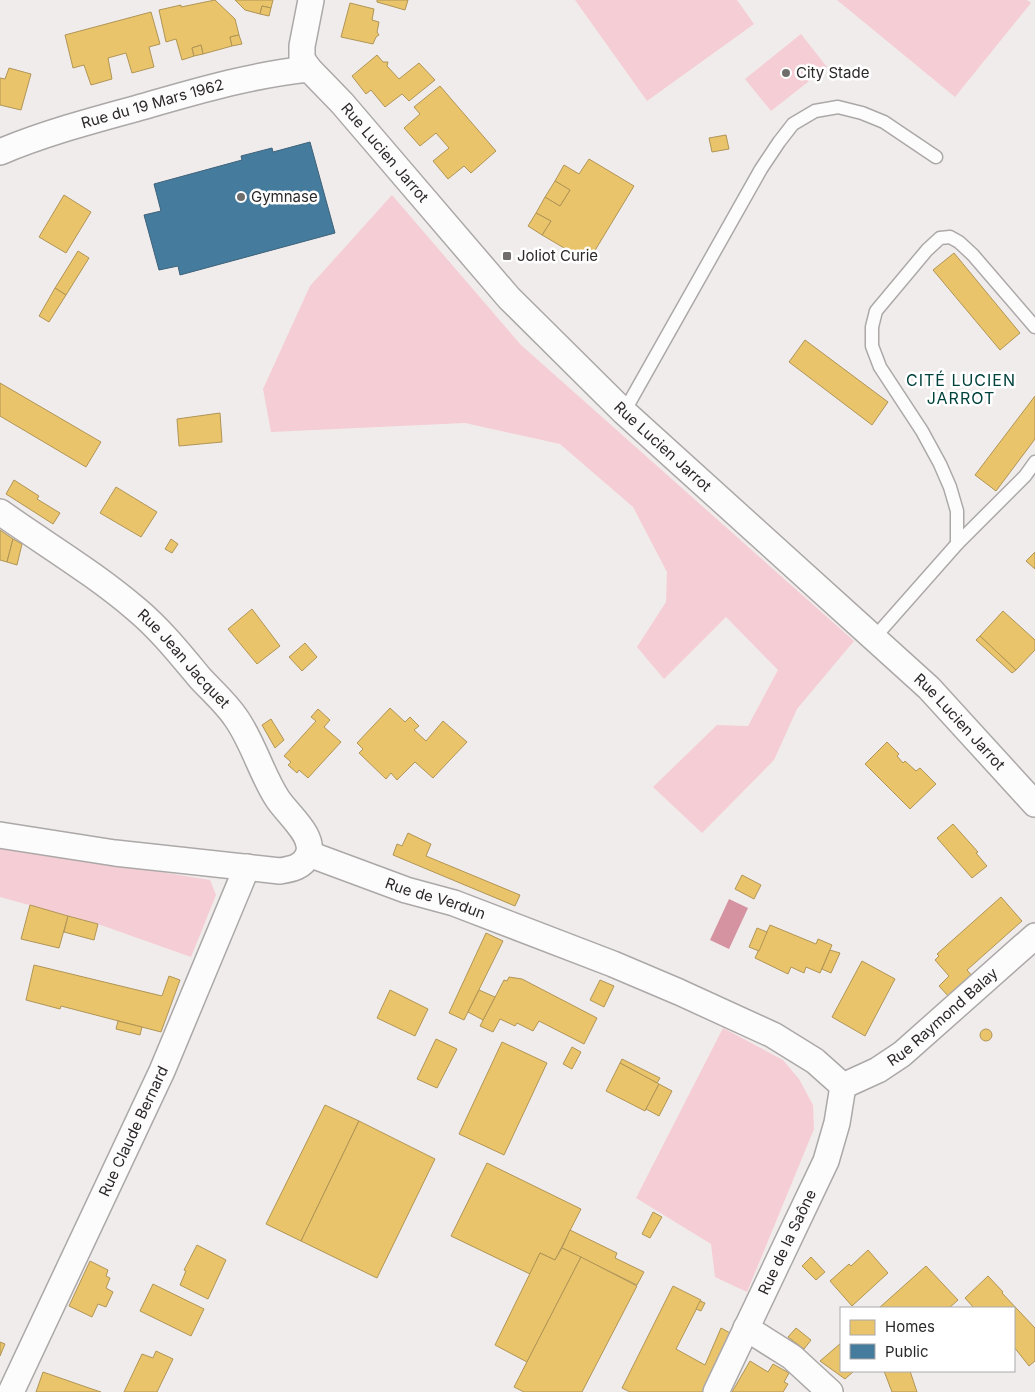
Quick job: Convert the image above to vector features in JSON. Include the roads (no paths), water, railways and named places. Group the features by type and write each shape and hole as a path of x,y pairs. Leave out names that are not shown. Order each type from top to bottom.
{"street":[{"path":"309,70 302,59 302,46 311,0"},
{"name":"Rue du 19 Mars 1962","path":"0,152 34,137 233,81 278,72 309,70"},
{"name":"Rue Lucien Jarrot","path":"309,70 342,103 509,298 624,412 929,688 1035,804"},
{"name":"Rue Jean Jacquet","path":"0,512 108,587 137,609 159,630 236,718 263,775 278,800 307,836 310,848 309,854"},
{"path":"0,835 115,853 280,871 296,869 306,860 309,854"},
{"name":"Rue de Verdun","path":"309,854 406,890 454,903 614,964 680,992 781,1040 816,1061 843,1086"},
{"name":"Rue Claude Bernard","path":"11,1392 162,1071 246,868"},
{"name":"Rue Raymond Balay","path":"843,1086 878,1070 902,1054 1035,936"},
{"name":"Rue de la Saône","path":"716,1392 826,1161 837,1123 843,1086"},
{"path":"746,1328 792,1357 830,1392"}],"lane":[{"path":"624,412 761,170 778,142 793,124 816,111 838,107 862,113 884,122 936,157"},
{"path":"957,544 957,512 950,487 922,431 880,366 872,346 872,327 876,311 940,238 950,238 959,242 973,255 1035,327"},
{"path":"874,638 957,544 1024,476 1035,462"}],"place":[{"name":"City Stade","path":"786,73"},
{"name":"Gymnase","path":"241,197"},
{"name":"Joliot Curie","path":"507,256"}],"district":[{"name":"CITÉ LUCIEN JARROT","path":"961,389"}]}
